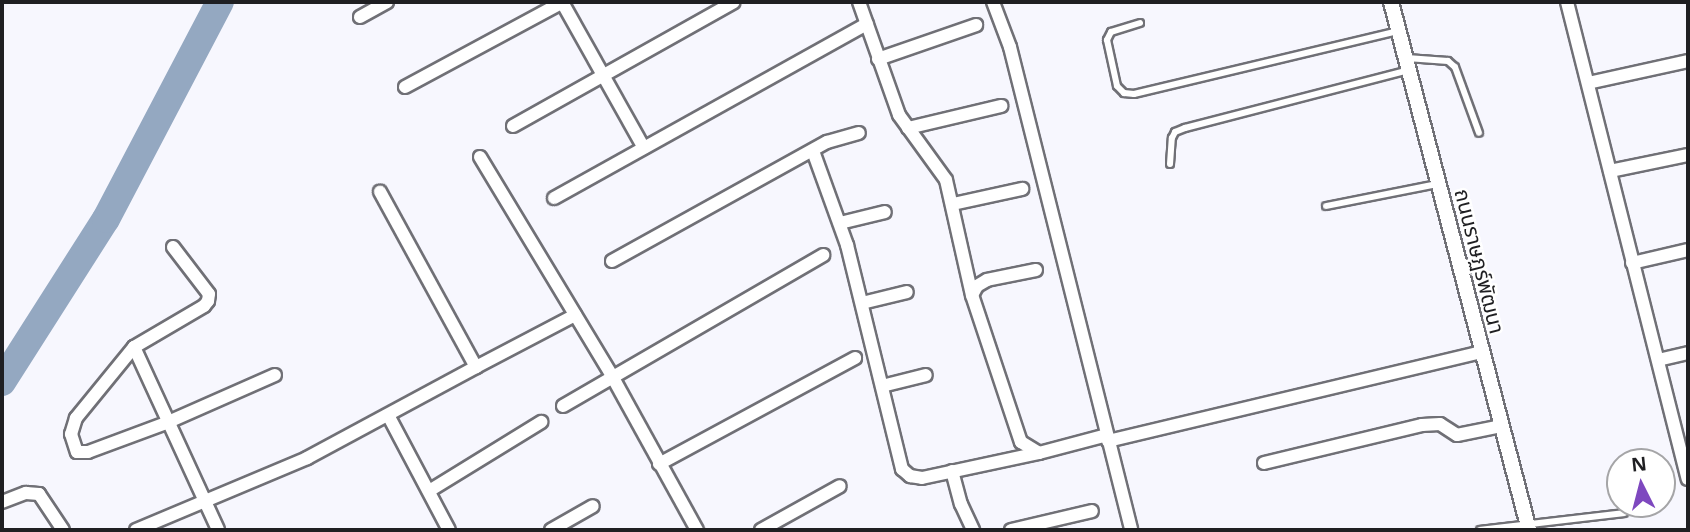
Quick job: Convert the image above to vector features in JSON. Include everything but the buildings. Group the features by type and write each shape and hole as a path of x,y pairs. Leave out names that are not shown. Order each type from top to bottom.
{"street":[{"path":"360,17 387,2"},
{"path":"405,87 563,2 644,148"},
{"path":"513,126 734,2"},
{"path":"859,2 892,99 908,128 946,180 972,295 1020,442 1039,453"},
{"path":"993,2 1010,47 1131,530"},
{"name":"ถนนราษฏร์พัฒนา","path":"1391,2 1528,526"},
{"path":"1567,2 1632,263 1686,459 1688,479"},
{"path":"554,198 866,24"},
{"path":"878,58 975,25"},
{"path":"1588,83 1688,61"},
{"path":"908,128 1001,106"},
{"path":"612,261 827,142 859,133"},
{"path":"813,150 839,223 862,303 902,468 910,476 922,478 1039,453 1481,352"},
{"path":"1611,172 1688,155"},
{"path":"480,156 612,376 696,530"},
{"path":"953,204 1021,189"},
{"path":"380,192 476,367"},
{"path":"839,223 885,212"},
{"path":"173,247 209,294 208,300 204,306 134,347 76,418 71,428 74,444 81,454 166,423 275,374"},
{"path":"1632,263 1688,250"},
{"path":"563,406 822,255"},
{"path":"972,295 977,286 987,280 1036,270"},
{"path":"862,303 907,292"},
{"path":"136,530 307,458 575,315"},
{"path":"134,347 166,423 218,530"},
{"path":"1658,360 1688,353"},
{"path":"659,464 855,358"},
{"path":"882,386 926,374"},
{"path":"388,415 450,530"},
{"path":"429,491 541,422"},
{"path":"1264,463 1422,425 1440,424 1457,435 1502,426"},
{"path":"952,471 961,504 973,530"},
{"path":"761,530 840,486"},
{"path":"2,502 26,493 39,494 62,530"},
{"path":"551,530 593,506"},
{"path":"1010,530 1092,511"}],"lane":[{"path":"1140,23 1111,33 1107,40 1117,86 1124,93 1134,94 1398,31"},
{"path":"1170,164 1175,132 1407,64 1448,61 1455,66 1479,133"},
{"path":"1326,206 1438,184"},
{"path":"1480,530 1606,515"}],"waterway":[{"path":"2,382 106,219 220,2"}]}
